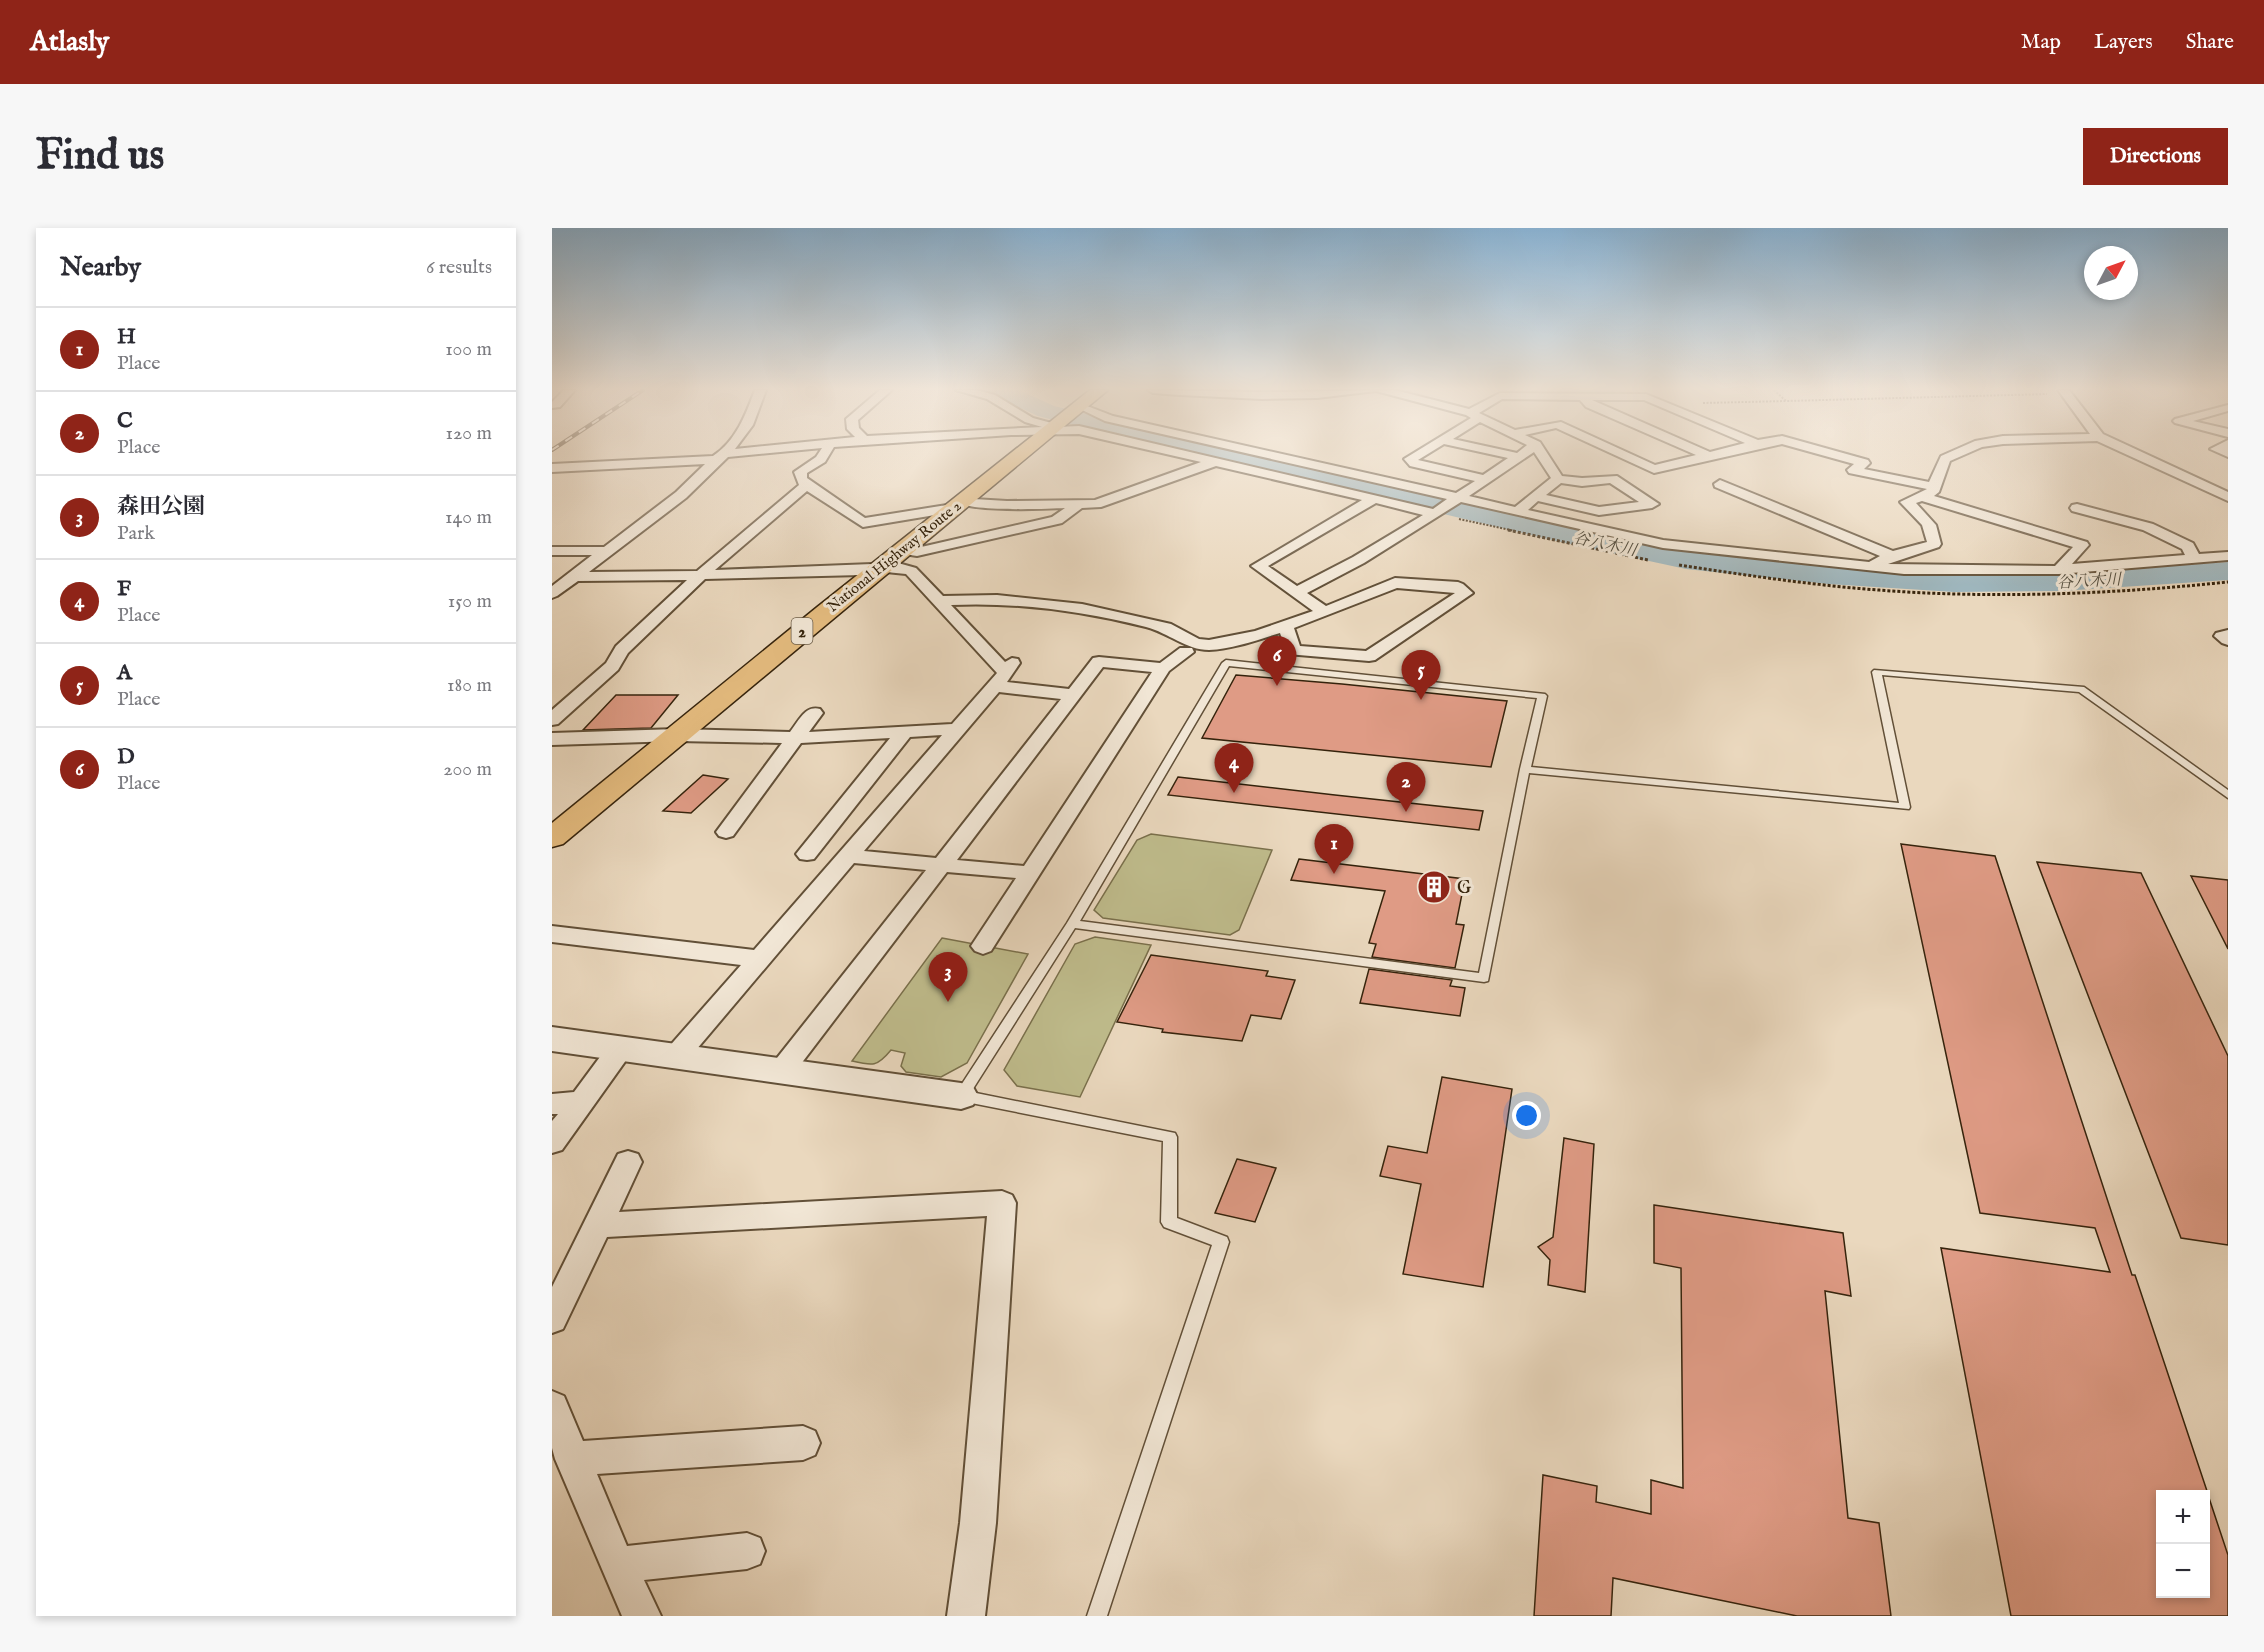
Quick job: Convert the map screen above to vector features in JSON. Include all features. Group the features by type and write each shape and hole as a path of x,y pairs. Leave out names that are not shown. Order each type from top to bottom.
{"highway":[{"name":"National Highway Route 2","path":"552,838 1020,455"}],"street":[{"path":"552,468 739,455"},
{"path":"824,455 821,459 800,472 801,479 806,485 864,523 958,505 1096,504 1215,462 1229,455"},
{"path":"1184,455 1434,513"},
{"path":"1271,455 1663,544 1758,556 1904,570 2059,570 2228,556"},
{"path":"1417,455 1410,459 1414,463 1486,480"},
{"path":"1509,455 1519,457"},
{"path":"1296,592 1341,571 1522,455"},
{"path":"1542,455 1558,479"},
{"path":"1623,455 1654,469 1714,455"},
{"path":"1835,455 1864,463 1853,470 1934,487"},
{"path":"1870,567 1892,556 1934,544 1934,532 1927,519 1907,502 1932,492 1945,459 1955,455"},
{"path":"2137,455 2228,497"},
{"path":"552,593 681,495 720,457"},
{"path":"1518,511 1558,479 1582,482 1612,479 1652,504 1599,511 1537,497"},
{"path":"1720,484 1892,556"},
{"path":"552,720 612,666 622,650 702,574 806,485"},
{"path":"1920,496 2082,545 2059,570"},
{"path":"1324,612 1258,566 1374,499"},
{"path":"902,550 917,552 1057,519 1079,505"},
{"path":"2077,508 2148,527 2188,546 2194,560"},
{"path":"552,551 608,551"},
{"path":"575,576 861,571 898,567 911,571 1004,674 1073,695"},
{"path":"940,601 979,598 1015,600 1125,617 1169,628 1196,644 1215,644 1286,627 1395,583 1458,586 1465,593 1369,656 1293,650 1286,627"},
{"path":"2228,635 2222,636 2228,640"},
{"path":"982,946 1163,668 1186,652"},
{"path":"782,1070 1099,662 1163,668"},
{"path":"676,1056 1004,674"},
{"path":"726,832 814,713"},
{"path":"552,739 677,735 796,738 958,729"},
{"path":"807,854 905,732"},
{"path":"849,856 1029,873"},
{"path":"552,934 760,959"},
{"path":"552,1039 961,1096"},
{"path":"552,1142 620,1049"},
{"path":"552,1104 582,1102"},
{"path":"552,1319 628,1162"},
{"path":"598,1225 1002,1203 978,1523 966,1616"},
{"path":"552,1407 616,1565 642,1616"},
{"path":"572,1459 803,1443"},
{"path":"616,1565 747,1551"}],"lane":[{"path":"1072,924 1484,978 1525,769 1542,696 1226,663 1072,924 961,1096 1170,1137 1169,1222 1221,1242 1096,1616"},
{"path":"1525,769 1905,807 1877,672 2081,690 2228,795"}],"shaded area":[{"path":"1151,834 1272,850 1239,930 1230,935 1103,918 1094,910 1137,840"},
{"path":"1095,937 1151,945 1080,1097 1017,1086 1004,1070 1075,944"},
{"path":"942,938 1028,954 967,1063 941,1077 906,1072 901,1066 905,1053 891,1050 882,1060 874,1064 852,1061"}],"building":[{"path":"1236,675 1507,701 1491,767 1202,738"},
{"path":"616,695 678,695 651,728 583,730"},
{"path":"703,775 728,779 691,813 663,811"},
{"path":"1178,777 1483,811 1479,830 1168,795"},
{"path":"1901,844 1995,856 2132,1275 2135,1275 2207,1490 2156,1490 2156,1598 2210,1598 2210,1501 2228,1555 2228,1616 2011,1616 1941,1248 2110,1272 2095,1228 1980,1213"},
{"path":"1299,859 1465,879 1456,924 1464,925 1455,968 1372,957 1376,944 1369,943 1385,891 1291,880"},
{"path":"2037,862 2141,873 2228,1056 2228,1245 2181,1238"},
{"path":"2191,876 2228,880 2228,949"},
{"path":"1151,955 1268,971 1266,976 1295,980 1281,1019 1251,1015 1242,1041 1162,1032 1163,1029 1117,1022"},
{"path":"1369,969 1452,980 1450,986 1465,988 1460,1016 1360,1003"},
{"path":"1442,1077 1512,1089 1483,1287 1403,1274 1421,1184 1380,1176 1388,1146 1427,1153"},
{"path":"1564,1138 1594,1144 1585,1292 1548,1285 1550,1260 1538,1247 1553,1237"},
{"path":"1237,1159 1276,1168 1255,1222 1215,1213"},
{"path":"1654,1205 1843,1233 1851,1296 1825,1291 1848,1518 1879,1523 1891,1616 1797,1616 1613,1578 1611,1616 1534,1616 1543,1475 1597,1486 1596,1502 1651,1514 1651,1480 1683,1488 1681,1268 1654,1263"}],"waterway":[{"name":"谷八木川","path":"1227,455 1552,532 1686,560 1828,575 1954,583 2061,582 2228,571"}],"place":[{"name":"D","path":"1277,686"},
{"name":"A","path":"1421,700"},
{"name":"F","path":"1234,793"},
{"name":"C","path":"1406,812"},
{"name":"H","path":"1334,874"},
{"name":"G","path":"1434,887"},
{"name":"森田公園","path":"948,1002"}]}
